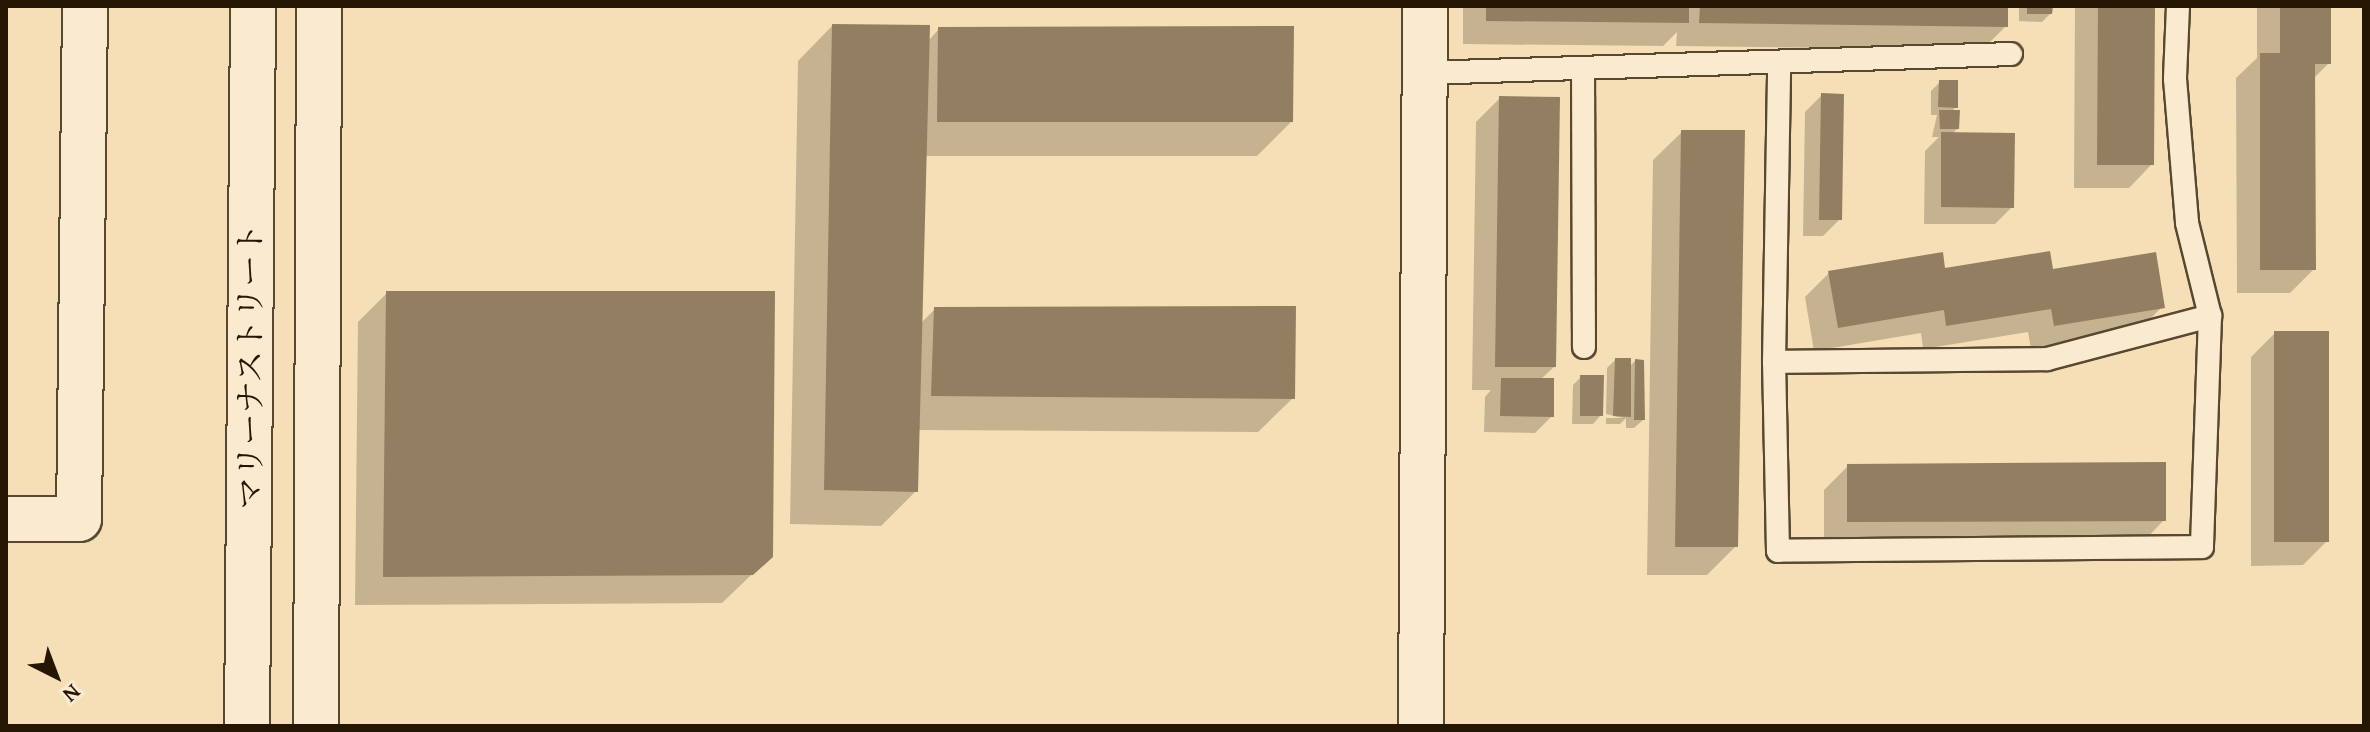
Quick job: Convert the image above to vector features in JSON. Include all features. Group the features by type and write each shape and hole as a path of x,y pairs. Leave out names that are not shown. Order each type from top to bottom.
{"street":[{"path":"6,519 79,519 85,6"},
{"name":"マリーナストリート","path":"247,726 253,6"},
{"name":"マリーナストリート","path":"316,726 319,6"},
{"path":"1421,726 1425,6"}],"lane":[{"path":"1779,62 1774,362 1778,551 2202,547 2210,316 2187,223 2175,79 2178,6"},
{"path":"1424,73 2011,54"},
{"path":"1583,68 1584,347"},
{"path":"1774,362 2047,359 2210,316"}],"building":[{"path":"1486,6 1689,6 1689,23 1486,21"},
{"path":"1700,6 2008,6 2008,27 1699,23"},
{"path":"2027,6 2053,6 2052,14 2027,14"},
{"path":"2098,6 2155,6 2154,165 2097,165"},
{"path":"2280,6 2331,6 2331,64 2315,64 2316,270 2260,270 2260,53 2280,53"},
{"path":"832,24 930,25 918,492 824,490"},
{"path":"1294,26 1293,122 937,122 938,27"},
{"path":"1939,80 1958,80 1958,108 1938,107"},
{"path":"1821,93 1844,94 1842,220 1819,220"},
{"path":"1499,96 1560,97 1556,367 1495,367"},
{"path":"1939,110 1960,110 1959,129 1940,129"},
{"path":"1681,130 1745,130 1738,547 1675,547"},
{"path":"1941,132 2015,133 2014,208 1941,207"},
{"path":"2050,251 2053,269 2156,252 2165,308 2054,326 2051,309 1946,326 1944,310 1838,328 1828,271 1943,252 1945,268"},
{"path":"386,291 775,291 773,557 753,575 383,577"},
{"path":"1296,306 1295,399 931,396 934,307"},
{"path":"2274,331 2329,331 2329,542 2274,542"},
{"path":"1615,358 1631,358 1631,417 1613,416"},
{"path":"1635,359 1644,360 1645,420 1634,420"},
{"path":"1580,375 1604,375 1603,416 1580,416"},
{"path":"1501,378 1554,378 1554,417 1500,416"},
{"path":"2166,462 2166,521 1847,522 1847,464"}]}
